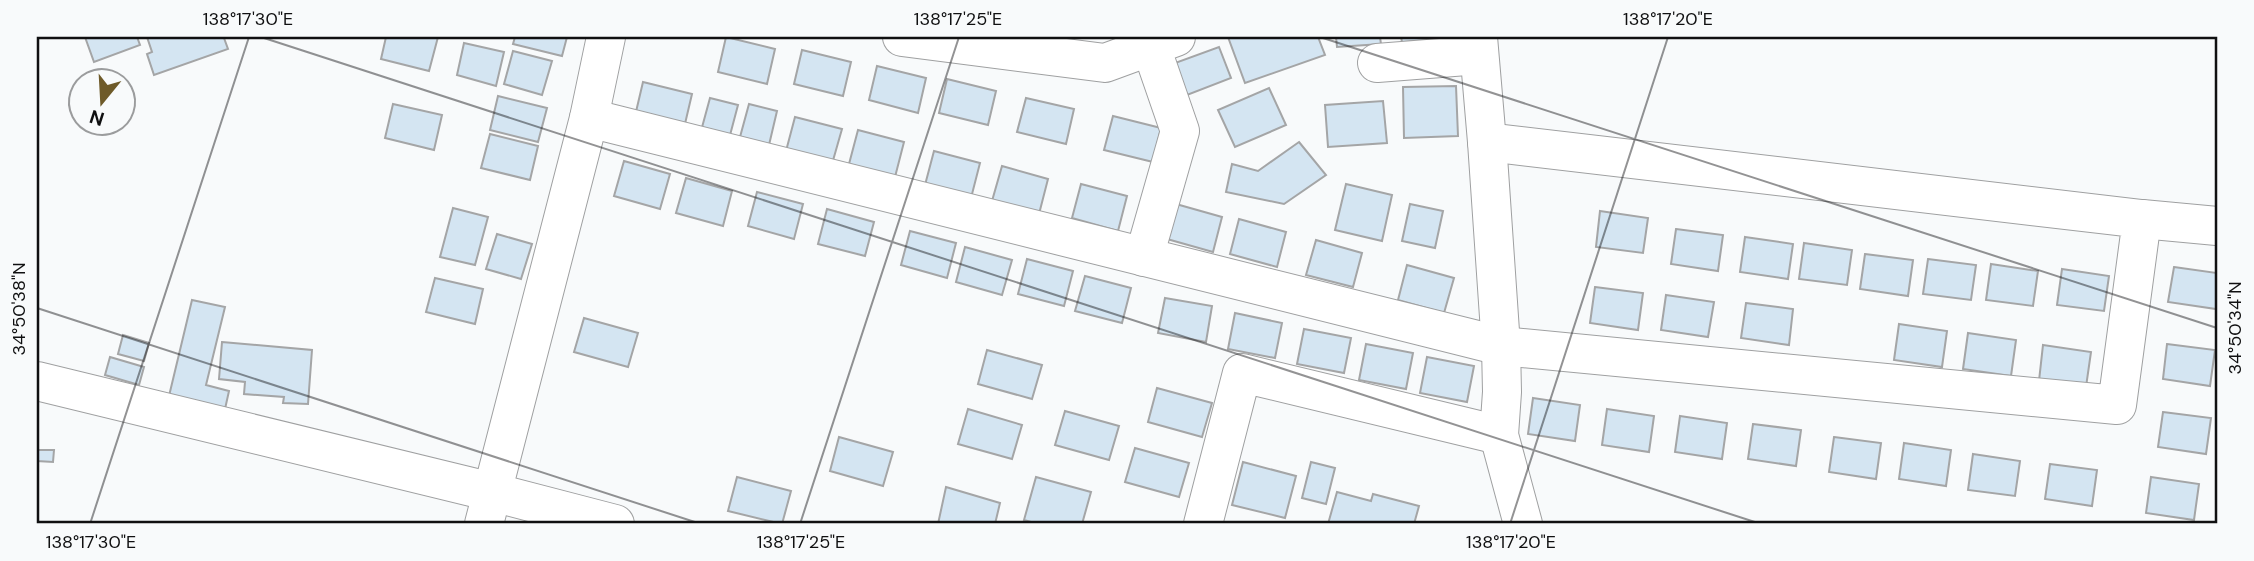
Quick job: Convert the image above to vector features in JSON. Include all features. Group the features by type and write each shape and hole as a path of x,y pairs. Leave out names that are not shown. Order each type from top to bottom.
{"street":[{"path":"488,508 589,118 606,37"},
{"path":"901,37 1105,64 1163,42 1180,131 1144,257"},
{"path":"1377,63 1478,46 1488,142 1501,346 1499,435 1523,524"},
{"path":"589,118 1501,346 2117,405 2142,219"},
{"path":"1488,142 2217,226"},
{"path":"1203,524 1242,373 1499,435"},
{"path":"37,381 488,508 615,524"}],"building":[{"path":"85,37 137,37 140,45 94,62"},
{"path":"147,37 226,37 224,38 228,49 154,75 147,54 152,52"},
{"path":"386,37 438,37 429,71 381,59"},
{"path":"515,37 567,37 562,56 513,44"},
{"path":"726,37 775,49 767,84 718,72"},
{"path":"1228,37 1318,37 1325,55 1245,83"},
{"path":"1336,37 1380,37 1381,44 1337,47"},
{"path":"1401,37 1446,37 1446,39 1402,42"},
{"path":"464,43 504,52 496,86 457,75"},
{"path":"1219,47 1231,78 1187,95 1175,63"},
{"path":"802,50 851,62 843,96 794,84"},
{"path":"513,51 552,61 542,95 504,84"},
{"path":"877,66 926,78 918,113 869,100"},
{"path":"947,79 996,91 988,125 939,113"},
{"path":"643,82 692,94 684,128 635,116"},
{"path":"1456,86 1458,136 1404,138 1403,87"},
{"path":"1269,88 1286,125 1235,147 1218,110"},
{"path":"498,96 547,108 538,142 490,130"},
{"path":"710,98 738,105 729,139 701,131"},
{"path":"1026,98 1074,109 1066,144 1017,132"},
{"path":"1383,101 1387,143 1328,147 1325,105"},
{"path":"393,104 442,115 434,150 385,138"},
{"path":"749,104 777,111 769,145 740,137"},
{"path":"1113,116 1161,128 1153,162 1104,150"},
{"path":"795,117 842,129 832,164 786,151"},
{"path":"858,130 904,142 895,177 849,164"},
{"path":"490,134 538,146 530,180 481,168"},
{"path":"1299,142 1326,175 1284,204 1226,192 1232,164 1258,171"},
{"path":"934,151 980,163 971,198 925,185"},
{"path":"624,161 670,174 660,209 614,196"},
{"path":"1002,166 1048,179 1039,214 992,201"},
{"path":"686,178 732,191 723,226 676,213"},
{"path":"1081,184 1127,196 1118,231 1072,218"},
{"path":"1346,184 1392,195 1382,241 1335,230"},
{"path":"757,192 803,204 794,239 748,226"},
{"path":"1176,204 1222,217 1213,252 1167,239"},
{"path":"1410,204 1443,211 1435,248 1402,241"},
{"path":"453,208 488,217 475,265 440,257"},
{"path":"827,209 874,222 865,256 818,244"},
{"path":"1600,211 1648,218 1643,253 1596,247"},
{"path":"1239,219 1286,232 1277,267 1230,254"},
{"path":"1676,229 1723,235 1718,271 1671,264"},
{"path":"910,231 956,243 947,278 901,265"},
{"path":"497,234 532,244 521,279 486,269"},
{"path":"1745,237 1793,244 1788,279 1740,272"},
{"path":"1316,240 1362,253 1353,287 1306,275"},
{"path":"1804,243 1852,250 1847,285 1799,279"},
{"path":"965,247 1012,260 1002,295 956,282"},
{"path":"1865,254 1913,260 1908,296 1860,289"},
{"path":"1027,259 1073,271 1064,306 1018,294"},
{"path":"1928,259 1976,265 1971,300 1923,294"},
{"path":"1991,264 2038,271 2033,306 1986,300"},
{"path":"1407,265 1454,278 1444,313 1398,300"},
{"path":"2174,267 2217,273 2216,309 2168,302"},
{"path":"2062,269 2109,276 2104,311 2057,305"},
{"path":"1085,276 1131,288 1122,323 1075,311"},
{"path":"435,278 483,289 475,324 426,312"},
{"path":"1595,287 1643,293 1638,330 1590,323"},
{"path":"1666,295 1714,302 1708,337 1661,330"},
{"path":"1165,298 1212,306 1206,342 1158,333"},
{"path":"192,300 225,307 206,385 229,391 225,409 169,396"},
{"path":"1746,303 1793,309 1789,345 1741,338"},
{"path":"1235,313 1282,323 1275,358 1228,349"},
{"path":"584,318 638,333 628,367 574,352"},
{"path":"1899,324 1947,331 1942,367 1894,360"},
{"path":"1304,329 1351,338 1344,373 1297,364"},
{"path":"1968,333 2016,340 2011,376 1963,369"},
{"path":"123,335 149,343 144,361 118,354"},
{"path":"222,342 312,350 308,404 283,403 284,397 244,394 245,382 219,379"},
{"path":"1366,344 1413,353 1406,389 1359,380"},
{"path":"2167,344 2215,350 2210,386 2163,379"},
{"path":"2043,345 2091,352 2086,387 2039,381"},
{"path":"987,350 1042,365 1032,399 978,384"},
{"path":"110,357 144,367 139,385 105,375"},
{"path":"1427,357 1474,366 1467,402 1420,393"},
{"path":"1157,388 1212,403 1202,437 1148,422"},
{"path":"1533,398 1580,405 1575,441 1528,434"},
{"path":"968,409 1022,425 1012,459 958,444"},
{"path":"1607,409 1654,416 1649,452 1602,445"},
{"path":"1065,411 1119,426 1109,460 1055,445"},
{"path":"2163,412 2211,418 2206,454 2158,447"},
{"path":"1680,416 1727,423 1722,459 1675,452"},
{"path":"1753,424 1801,430 1796,466 1748,459"},
{"path":"839,437 893,452 883,486 830,471"},
{"path":"1834,437 1881,443 1876,479 1829,472"},
{"path":"1904,443 1951,450 1946,486 1899,479"},
{"path":"1135,448 1189,463 1179,497 1125,482"},
{"path":"37,450 54,450 53,462 37,461"},
{"path":"1973,454 2020,461 2015,496 1968,490"},
{"path":"1243,462 1296,476 1285,518 1232,505"},
{"path":"1311,462 1335,468 1326,504 1302,498"},
{"path":"2050,464 2097,470 2092,506 2045,499"},
{"path":"737,477 791,491 782,524 728,511"},
{"path":"1036,477 1091,492 1082,524 1038,524 1024,520"},
{"path":"2151,477 2199,484 2194,520 2146,513"},
{"path":"946,487 1000,503 995,524 938,524"},
{"path":"1337,492 1371,501 1373,494 1419,506 1414,524 1328,524"}]}
